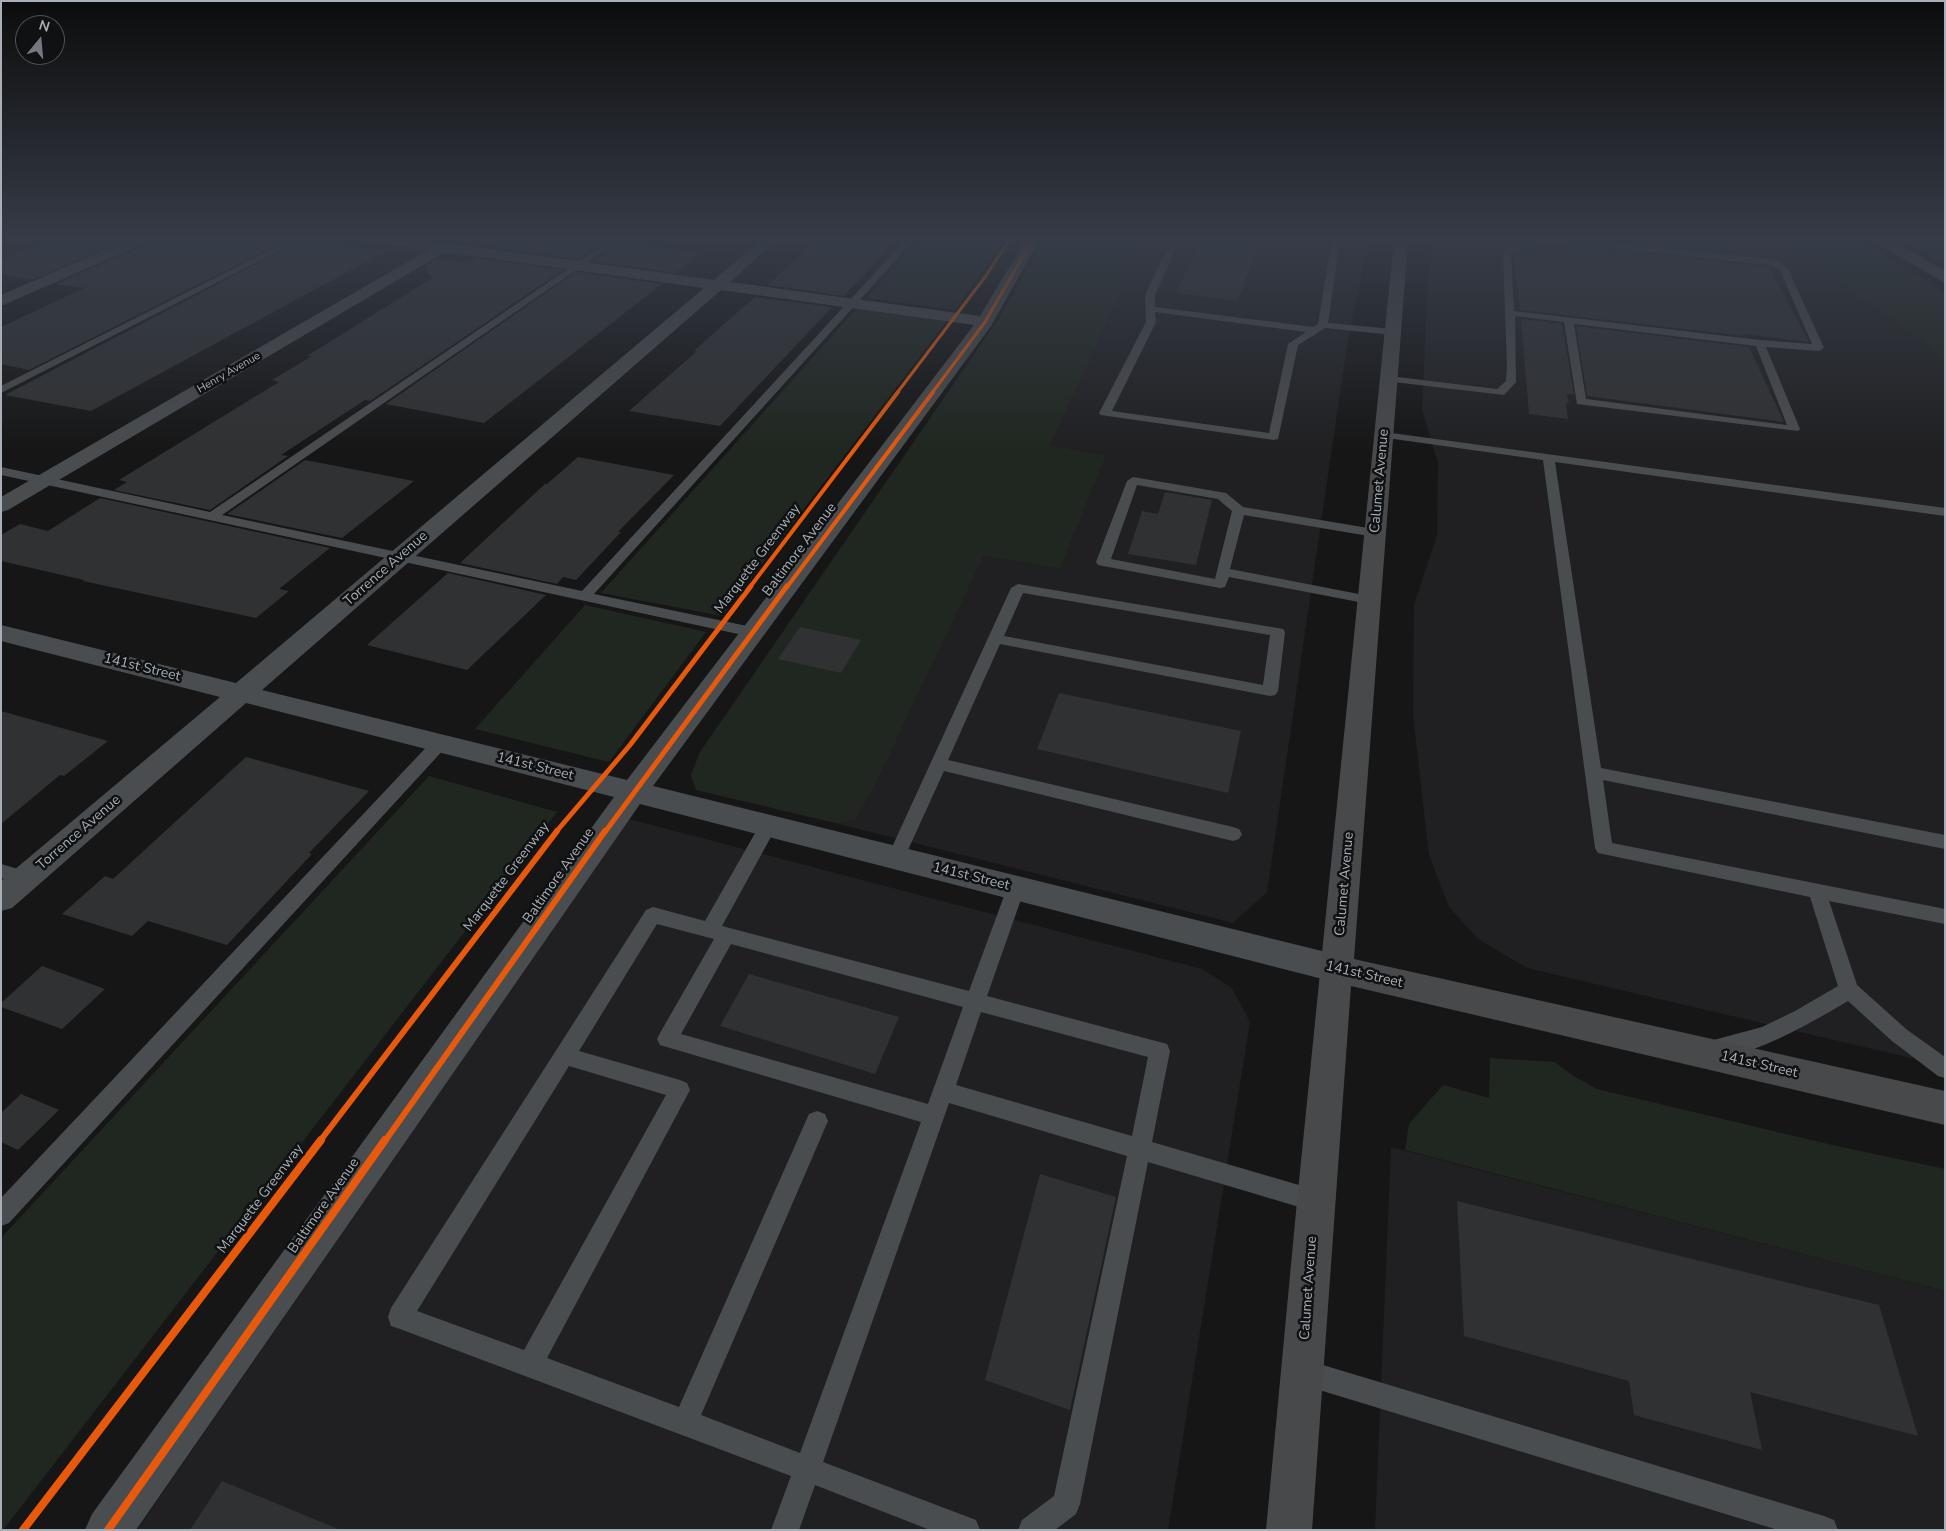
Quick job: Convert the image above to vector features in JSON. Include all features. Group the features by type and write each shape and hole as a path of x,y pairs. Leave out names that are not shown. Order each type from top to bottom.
{"main road":[{"name":"Calumet Avenue","path":"1289,1530 1316,1201 1396,310"},
{"name":"141st Street","path":"1338,969 1945,1108"}],"street":[{"name":"Henry Avenue","path":"1,506 335,310"},
{"name":"Torrence Avenue","path":"1,899 688,310"},
{"path":"900,310 985,322"},
{"name":"Baltimore Avenue","path":"108,1530 633,792 985,322 992,310"},
{"name":"141st Street","path":"1,633 1338,969"}],"lane":[{"path":"1,390 157,310"},
{"path":"212,516 514,310"},
{"path":"585,596 846,310"},
{"path":"1151,310 1151,322 1105,413 1274,437 1293,344 1319,328 1322,310"},
{"path":"1164,310 1319,328 1394,332"},
{"path":"1389,379 1500,393 1511,382 1510,313 1760,343 1819,348 1802,310"},
{"path":"1569,320 1582,402 1794,429 1760,343"},
{"path":"1384,436 1945,512"},
{"path":"1549,458 1604,848 1945,917"},
{"path":"1,471 752,632"},
{"path":"1239,510 1220,584 1103,562 1133,482 1222,496 1239,510 1375,533"},
{"path":"1223,572 1369,600"},
{"path":"896,858 1018,588 1278,632 1270,691 996,639"},
{"path":"1,1215 440,743"},
{"path":"940,764 1233,834"},
{"path":"1593,772 1945,842"},
{"path":"768,826 667,1040 934,1116"},
{"path":"1,871 26,878"},
{"path":"785,1530 943,1091 977,1002 1016,888"},
{"path":"1817,891 1849,990 1899,1035 1945,1069"},
{"path":"966,1530 685,1422 400,1317 654,915 1160,1051 1066,1504 1032,1530"},
{"path":"1696,1051 1739,1045 1803,1018 1849,990"},
{"path":"530,1364 680,1090 566,1056"},
{"path":"943,1091 1316,1201"},
{"path":"685,1422 817,1121"},
{"path":"1303,1372 1798,1526 1824,1530"}],"shaded area":[{"path":"855,310 874,310 947,321 722,616 601,593"},
{"path":"1003,310 1113,310 1050,445 1106,455 1060,569 984,555 872,792 855,820 835,823 696,790 691,775 700,752"},
{"path":"1113,310 1354,310 1348,339 1267,892 1233,923 835,823 855,820 872,792 984,554 1060,569 1105,455 1050,445"},
{"path":"1427,310 1879,310 1924,343 1945,362 1945,1066 1527,968 1478,939 1449,907 1429,855 1413,716 1414,605 1437,535 1438,463 1422,409"},
{"path":"1878,310 1945,310 1945,362 1924,343"},
{"path":"585,605 706,632 609,762 475,729"},
{"path":"429,776 557,812 3,1530 1,1530 1,1238"},
{"path":"629,819 1202,969 1232,988 1250,1022 1168,1530 137,1530"},
{"path":"1490,1058 1555,1062 1572,1075 1597,1089 1828,1144 1945,1169 1945,1291 1405,1150 1409,1124 1443,1085 1489,1098"},
{"path":"1391,1147 1945,1291 1945,1530 1375,1530"}],"building":[{"path":"36,310 147,310 29,370 1,364 1,327"},
{"path":"167,310 276,310 91,411 5,395"},
{"path":"380,310 503,310 370,401 365,400 281,455 288,456 210,510 114,490 127,482 119,480 279,382 272,380 312,356 307,356"},
{"path":"521,310 628,310 484,423 386,404"},
{"path":"740,310 829,310 720,426 629,411 697,351 694,351"},
{"path":"1524,310 1792,310 1809,342 1743,334 1744,336"},
{"path":"1521,319 1562,324 1574,394 1567,394 1569,404 1566,403 1568,419 1529,414"},
{"path":"1576,326 1749,347 1784,422 1587,396"},
{"path":"578,457 674,475 618,532 621,532 576,580 563,577 557,584 460,563 545,484"},
{"path":"305,460 414,481 342,538 227,514"},
{"path":"1165,492 1212,500 1196,565 1128,554 1142,511 1158,514"},
{"path":"100,498 330,548 279,589 289,591 256,618 83,581 1,561 1,535 20,524 48,531"},
{"path":"448,573 546,595 467,670 367,645"},
{"path":"800,627 861,640 841,673 778,659"},
{"path":"1059,693 1241,731 1228,793 1037,749"},
{"path":"1,711 108,741 64,776 60,775 1,824"},
{"path":"246,757 369,791 309,853 312,854 227,945 148,921 132,936 62,914 105,876 113,879"},
{"path":"42,966 105,989 62,1029 1,1007 1,1003"},
{"path":"749,974 899,1017 875,1074 720,1026"},
{"path":"21,1094 59,1110 18,1150 1,1142 1,1113"},
{"path":"1040,1174 1116,1197 1070,1410 985,1380"},
{"path":"1457,1201 1879,1305 1918,1436 1750,1392 1762,1450 1634,1415 1629,1381 1464,1336"},
{"path":"222,1481 338,1529 338,1530 190,1530"}],"cycle path":[{"name":"Marquette Greenway","path":"23,1530 561,825 630,745 960,310"},
{"path":"108,1530 633,792 985,322 992,310"}]}
